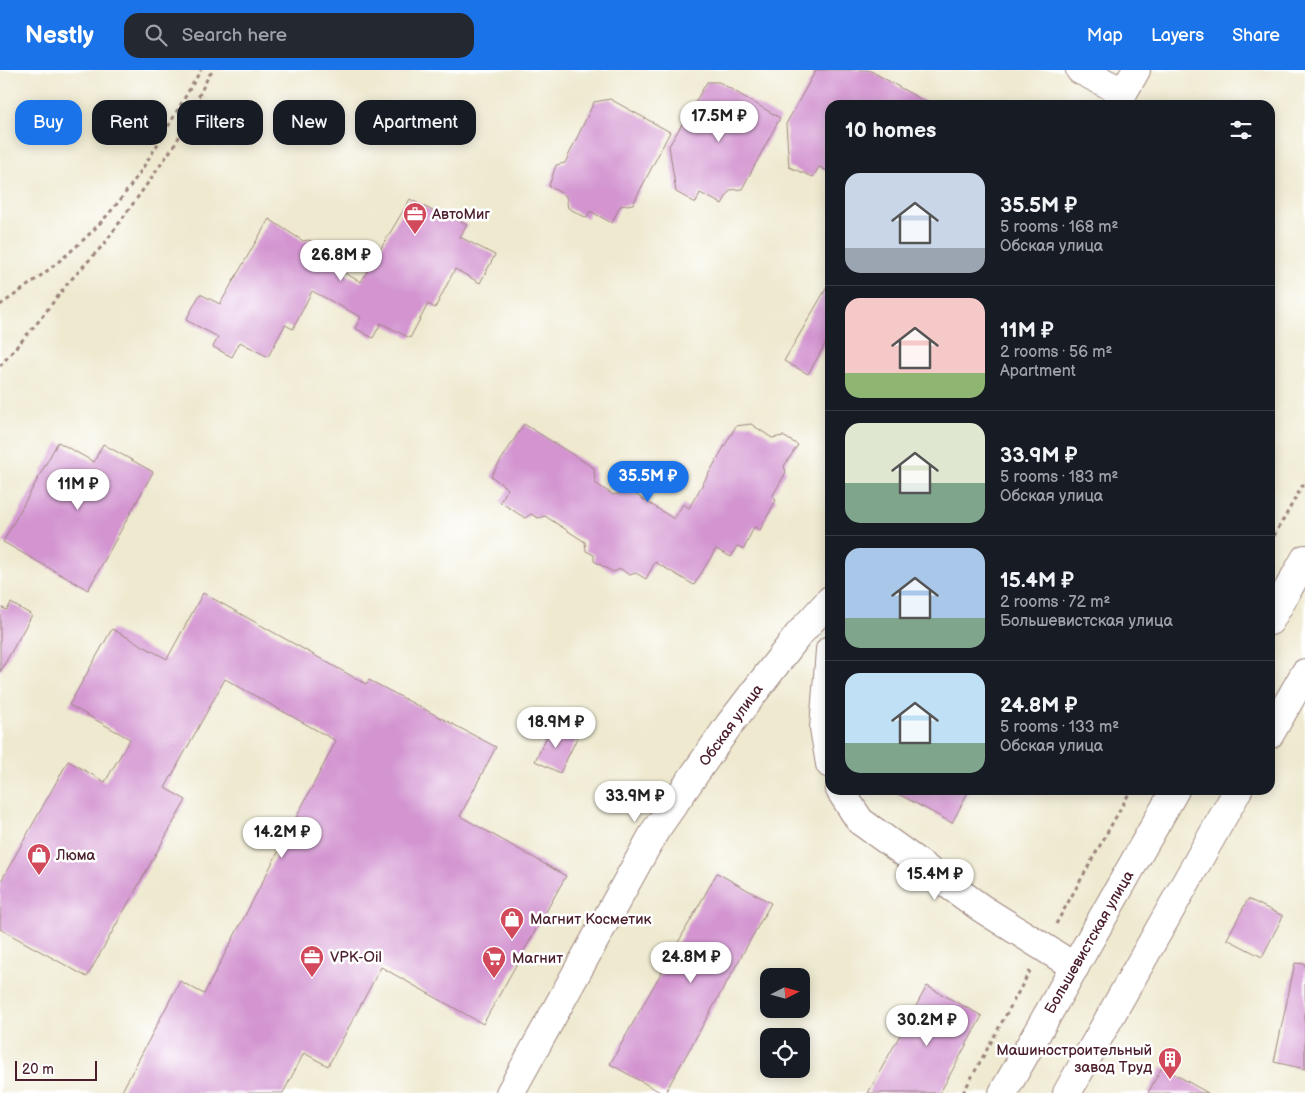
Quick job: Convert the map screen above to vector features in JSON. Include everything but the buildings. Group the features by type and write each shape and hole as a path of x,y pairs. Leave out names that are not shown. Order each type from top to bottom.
{"main road":[{"path":"1080,70 1125,89"},
{"path":"1275,612 1305,559"},
{"name":"Обская улица","path":"510,1093 655,831 735,717 799,634 825,605"},
{"path":"1275,725 1305,672"},
{"path":"825,715 825,734"},
{"path":"843,795 860,821 981,908 1074,967"},
{"name":"Большевистская улица","path":"1003,1093 1172,795"},
{"path":"1067,1093 1235,795"}],"path":[{"path":"0,305 45,274 81,241 120,200 157,145 201,70"},
{"path":"0,366 38,322 68,283 104,244 176,142 209,76 216,70"},
{"path":"1275,534 1305,481"}],"place":[{"name":"АвтоМиг","path":"415,235"},
{"name":"Люма","path":"39,876"},
{"name":"Магнит Косметик","path":"512,940"},
{"name":"VPK-Oil","path":"312,978"},
{"name":"Магнит","path":"494,979"},
{"name":"Машиностроительный завод Труд","path":"1170,1080"}]}
